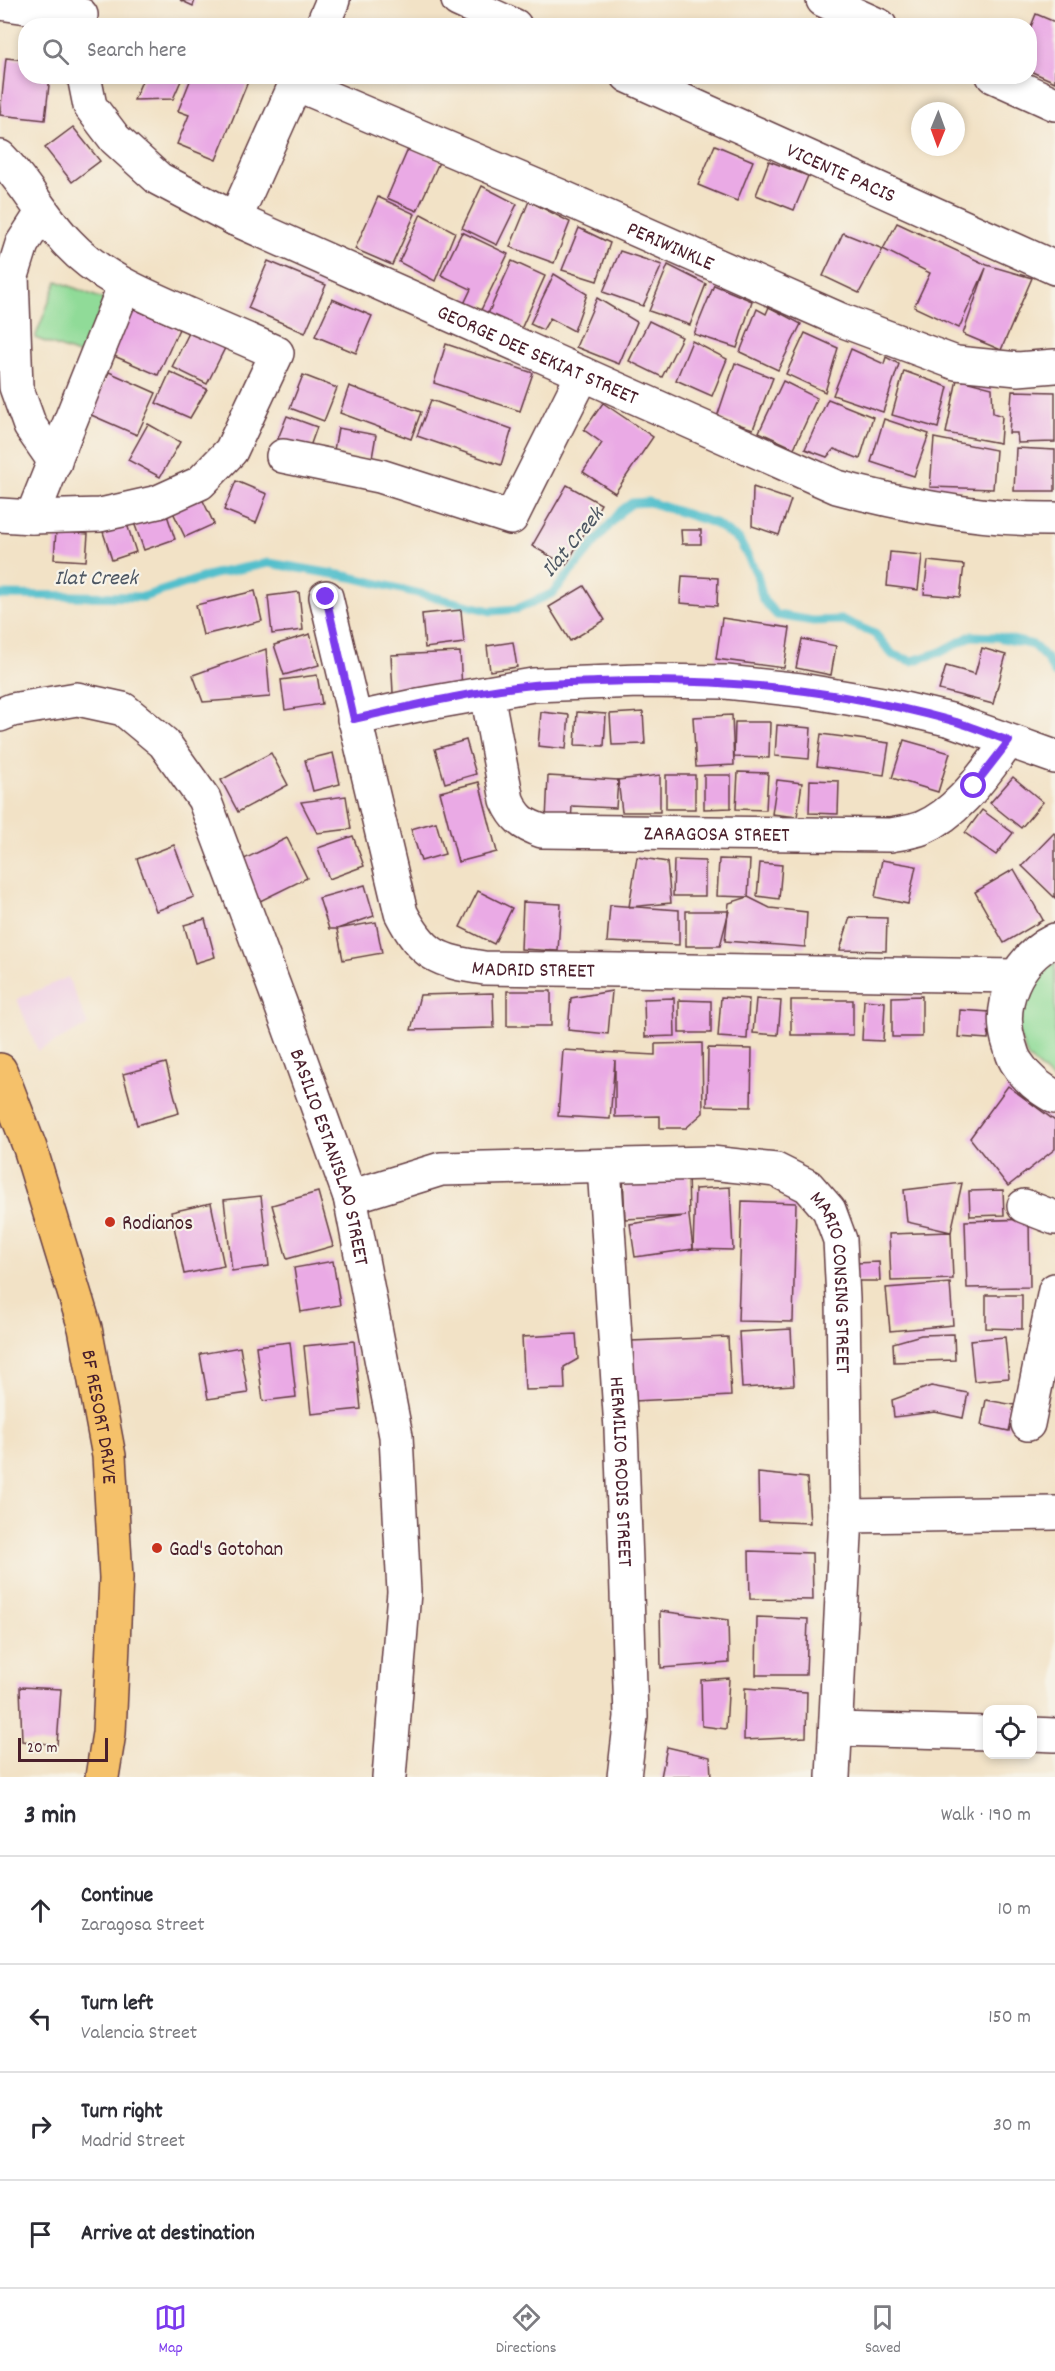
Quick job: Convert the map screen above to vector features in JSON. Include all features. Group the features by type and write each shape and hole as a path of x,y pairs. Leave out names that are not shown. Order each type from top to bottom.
{"main road":[{"name":"BF RESORT DRIVE","path":"0,1070 30,1148 85,1328 109,1456 116,1578 109,1733 102,1777"}],"street":[{"path":"325,18 333,0"},
{"path":"458,0 497,18"},
{"path":"823,0 862,18"},
{"path":"0,3 81,14"},
{"name":"GEORGE DEE SEKIAT STREET","path":"86,84 90,106 114,139 159,179 235,219 837,487 928,508 1017,520 1055,519"},
{"path":"235,219 296,84"},
{"name":"PERIWINKLE","path":"307,84 862,328 956,363 1018,369 1055,366"},
{"name":"VICENTE PACIS","path":"646,84 1055,268"},
{"path":"1011,84 1055,104"},
{"path":"0,157 18,176 42,213 68,244 98,270 124,287 277,353 231,451 200,483 158,502 100,515 16,516"},
{"path":"42,213 22,244 12,276 16,387 30,426 55,462"},
{"path":"16,516 55,462 124,287"},
{"path":"283,456 380,476 511,518 583,374"},
{"name":"MADRID STREET","path":"326,597 401,914 413,936 429,952 452,963 484,968 1016,976"},
{"path":"354,719 418,705 533,685 639,681 726,682 801,690 883,704 951,720 1055,757"},
{"name":"ZARAGOSA STREET","path":"487,693 507,800 514,816 527,826 542,831 890,835 921,829 947,814 974,786 1009,741"},
{"name":"BASILIO ESTANISLAO STREET","path":"0,715 12,710 77,699 123,709 164,743 204,799 350,1197 396,1436 404,1592 389,1777"},
{"path":"1055,940 1032,956 1016,976 1006,1004 1006,1033 1015,1062 1035,1085 1055,1097"},
{"name":"MARIO CONSING STREET","path":"350,1197 441,1169 711,1163 776,1170 808,1186 829,1210 840,1240 846,1516 833,1777"},
{"name":"HERMILIO RODIS STREET","path":"604,1166 621,1429 626,1562 631,1717 624,1777"},
{"path":"1024,1206 1055,1218"},
{"path":"1028,1425 1054,1297"},
{"path":"846,1516 1055,1513"},
{"path":"836,1729 983,1733"},
{"path":"1037,1734 1055,1735"}],"shaded area":[{"path":"68,977 88,1025 38,1051 17,999"}],"green space":[{"path":"57,281 105,300 83,356 35,338"},
{"path":"1055,957 1055,1082 1028,1058 1018,1033 1019,1004 1030,978"}],"building":[{"path":"180,0 195,0 193,6"},
{"path":"1036,14 1055,22 1055,82 1037,74 1037,18 1034,18"},
{"path":"6,58 18,59 18,84 49,84 45,120 0,115"},
{"path":"141,84 180,84 173,99 134,100"},
{"path":"189,84 247,84 216,160 177,144 189,115 178,111"},
{"path":"73,127 100,161 72,182 45,148"},
{"path":"715,145 753,161 737,201 698,185"},
{"path":"409,147 440,160 417,211 387,198"},
{"path":"769,161 808,176 794,210 756,195"},
{"path":"482,186 517,204 497,245 462,228"},
{"path":"378,197 415,214 392,265 355,249"},
{"path":"529,201 570,222 554,263 510,247"},
{"path":"421,214 455,232 435,281 399,262"},
{"path":"897,223 987,265 1032,278 1001,350 963,334 986,268 959,328 914,307 930,273 883,249"},
{"path":"579,228 610,243 597,281 562,270"},
{"path":"462,232 508,254 479,314 463,306 471,289 441,275"},
{"path":"843,233 883,249 859,293 823,276"},
{"path":"620,251 662,265 643,306 603,292"},
{"path":"268,261 326,285 305,333 248,308"},
{"path":"512,261 545,276 521,329 488,314"},
{"path":"668,265 706,284 690,325 649,311"},
{"path":"554,274 587,294 574,331 550,318 543,330 530,324"},
{"path":"714,285 752,301 737,348 694,334"},
{"path":"597,298 637,322 619,364 576,347"},
{"path":"332,299 372,316 356,353 315,336"},
{"path":"125,305 179,329 158,375 105,352"},
{"path":"769,307 801,324 778,370 740,352 757,309 766,314"},
{"path":"649,321 682,337 662,377 629,361"},
{"path":"190,331 225,348 207,384 172,367"},
{"path":"805,333 838,348 825,392 786,374"},
{"path":"692,341 727,359 712,396 676,380"},
{"path":"446,344 533,373 520,411 434,383"},
{"path":"851,349 884,364 886,357 899,364 883,412 833,395"},
{"path":"735,363 773,378 753,429 717,417"},
{"path":"904,371 948,387 938,428 892,415"},
{"path":"109,372 156,393 137,435 89,414"},
{"path":"170,372 207,389 190,418 156,403"},
{"path":"303,375 337,388 324,421 290,408"},
{"path":"957,379 992,388 993,413 1002,416 1000,443 946,433"},
{"path":"783,381 817,398 794,448 759,432"},
{"path":"349,386 421,412 411,439 340,413"},
{"path":"1012,391 1055,392 1055,442 1018,443 1017,433 1009,433"},
{"path":"828,399 873,417 860,459 834,449 827,457 805,449"},
{"path":"431,400 512,429 501,465 417,436"},
{"path":"603,403 653,437 615,493 583,472 602,443 584,430"},
{"path":"287,416 317,427 308,452 277,441"},
{"path":"884,419 929,434 914,476 871,462"},
{"path":"148,424 180,442 160,477 128,460"},
{"path":"338,428 376,435 372,458 334,450"},
{"path":"934,438 996,450 993,489 930,487"},
{"path":"1016,448 1055,450 1055,491 1014,491"},
{"path":"236,481 267,494 256,523 224,510"},
{"path":"567,485 601,504 566,565 532,546"},
{"path":"753,487 791,500 779,535 752,526"},
{"path":"199,492 214,524 185,537 170,506"},
{"path":"164,506 175,539 144,550 132,517"},
{"path":"127,524 136,552 112,560 103,532"},
{"path":"681,530 701,530 701,544 682,544"},
{"path":"56,531 88,534 86,561 54,559"},
{"path":"890,552 922,555 918,590 887,586"},
{"path":"928,561 964,565 960,597 924,594"},
{"path":"682,576 718,578 717,606 680,603"},
{"path":"584,586 605,620 570,641 549,607"},
{"path":"255,591 262,621 203,635 196,605"},
{"path":"299,592 303,630 272,634 268,596"},
{"path":"461,610 464,643 425,648 422,614"},
{"path":"722,618 790,628 784,668 716,659"},
{"path":"310,634 319,665 284,675 274,645"},
{"path":"802,639 836,646 831,675 796,668"},
{"path":"513,642 517,667 490,671 487,646"},
{"path":"982,648 1006,655 993,704 939,690 946,666 975,674"},
{"path":"266,649 270,697 203,702 193,675"},
{"path":"460,652 462,690 393,693 391,655"},
{"path":"317,675 322,704 285,710 281,680"},
{"path":"541,712 569,715 566,749 538,746"},
{"path":"577,712 606,714 604,746 575,745"},
{"path":"643,712 645,744 612,745 610,714"},
{"path":"732,715 734,765 696,767 693,717"},
{"path":"735,722 770,722 769,758 734,757"},
{"path":"777,725 811,728 809,759 775,756"},
{"path":"821,734 889,743 884,775 817,766"},
{"path":"466,740 476,774 445,783 435,749"},
{"path":"904,740 950,753 938,792 892,778"},
{"path":"271,753 288,785 238,812 221,780"},
{"path":"333,753 340,784 313,791 305,760"},
{"path":"738,772 768,773 766,810 736,809"},
{"path":"660,775 660,812 622,812 618,780"},
{"path":"666,775 695,775 695,809 666,809"},
{"path":"704,775 731,775 731,808 704,809"},
{"path":"548,776 618,780 616,808 572,806 571,822 546,821"},
{"path":"1013,777 1043,802 1021,828 990,803"},
{"path":"777,780 802,783 797,817 772,814"},
{"path":"810,780 839,781 838,814 809,813"},
{"path":"479,782 497,852 458,862 440,792"},
{"path":"346,796 351,829 317,833 301,802"},
{"path":"982,810 1013,833 996,855 965,833"},
{"path":"436,822 445,854 421,861 411,829"},
{"path":"1055,834 1055,898 1022,866"},
{"path":"353,836 364,866 329,879 318,848"},
{"path":"287,838 307,878 252,905 232,865"},
{"path":"174,845 194,897 156,911 137,859"},
{"path":"637,857 667,862 671,903 629,907"},
{"path":"719,859 750,860 748,897 717,896"},
{"path":"674,860 705,861 705,896 673,896"},
{"path":"882,860 916,866 908,904 875,897"},
{"path":"760,863 782,865 779,899 757,896"},
{"path":"1014,869 1043,920 1004,943 975,892"},
{"path":"365,885 374,916 337,929 329,929 319,898"},
{"path":"478,891 512,908 494,944 460,927"},
{"path":"748,897 770,908 807,912 805,947 725,941 729,903"},
{"path":"523,902 561,904 558,951 521,949"},
{"path":"610,905 679,910 679,945 607,942"},
{"path":"686,911 729,911 720,946 686,946"},
{"path":"850,917 887,918 886,951 840,950"},
{"path":"205,919 215,957 195,963 184,925"},
{"path":"376,922 382,953 343,960 337,929"},
{"path":"507,991 551,991 551,1026 507,1026"},
{"path":"612,991 608,1034 568,1030 571,998"},
{"path":"493,993 494,1028 411,1030 420,995"},
{"path":"922,996 922,1037 892,1037 892,997"},
{"path":"721,997 749,999 747,1039 718,1037"},
{"path":"674,998 675,1036 645,1037 644,999"},
{"path":"756,999 781,1001 778,1035 753,1033"},
{"path":"679,1000 711,1001 711,1033 679,1033"},
{"path":"791,1000 853,1000 853,1035 791,1035"},
{"path":"864,1000 885,1002 883,1041 862,1040"},
{"path":"960,1010 990,1012 988,1039 958,1037"},
{"path":"702,1043 703,1113 686,1128 660,1128 660,1116 615,1117 615,1060 610,1119 558,1116 563,1050 655,1055 655,1044"},
{"path":"708,1048 752,1049 751,1107 707,1106"},
{"path":"166,1063 179,1113 137,1125 123,1074"},
{"path":"1008,1086 1055,1121 1055,1149 1008,1186 970,1138"},
{"path":"688,1172 689,1216 693,1249 635,1257 630,1224 686,1216 625,1219 623,1174"},
{"path":"962,1183 951,1232 907,1222 904,1190"},
{"path":"730,1187 733,1250 693,1249 695,1189"},
{"path":"1003,1190 1004,1215 970,1216 969,1191"},
{"path":"318,1192 333,1246 287,1259 272,1205"},
{"path":"261,1196 269,1266 232,1271 224,1200"},
{"path":"742,1201 796,1203 793,1322 738,1321"},
{"path":"211,1203 224,1266 184,1274 171,1212"},
{"path":"1029,1219 1030,1287 967,1288 965,1221"},
{"path":"951,1232 953,1279 891,1281 889,1234"},
{"path":"333,1261 340,1305 301,1312 294,1268"},
{"path":"879,1262 880,1281 855,1281 855,1263"},
{"path":"950,1283 953,1325 890,1331 886,1288"},
{"path":"986,1295 1022,1295 1022,1329 986,1328"},
{"path":"791,1329 794,1385 742,1388 739,1332"},
{"path":"576,1334 578,1359 564,1367 565,1389 525,1390 522,1337"},
{"path":"954,1334 955,1360 894,1362 893,1343 921,1335"},
{"path":"728,1337 731,1396 634,1401 631,1341"},
{"path":"1005,1337 1009,1378 974,1381 970,1340"},
{"path":"354,1341 361,1409 311,1414 304,1346"},
{"path":"290,1342 296,1397 263,1401 256,1346"},
{"path":"240,1347 248,1393 208,1399 200,1354"},
{"path":"931,1386 968,1393 963,1418 935,1412 894,1417 892,1400"},
{"path":"986,1400 1015,1405 1009,1431 981,1425"},
{"path":"758,1473 807,1478 810,1523 759,1521"},
{"path":"749,1551 812,1553 813,1600 750,1599"},
{"path":"660,1611 728,1620 729,1663 661,1668"},
{"path":"757,1617 808,1619 806,1675 756,1675"},
{"path":"729,1678 726,1729 702,1726 701,1680"},
{"path":"20,1687 61,1689 57,1745 22,1741"},
{"path":"745,1688 807,1692 806,1737 744,1740"},
{"path":"667,1747 710,1757 711,1777 661,1777"}],"waterway":[{"name":"Ilat Creek","path":"0,595 143,597 214,574 269,563 351,577 491,611 517,609 553,593 621,511 632,503 649,502 714,523 739,540 757,574 763,600 777,615 813,621 843,620 875,634 893,655 912,661 941,652 971,636 998,637 1033,645 1047,659 1055,674"}],"place":[{"name":"Rodianos","path":"110,1222"},
{"name":"Gad's Gotohan","path":"157,1548"}],"route":[{"path":"326,597 354,719 418,705 533,685 639,681 726,682 801,690 883,704 951,720 1009,741 974,786"}]}
